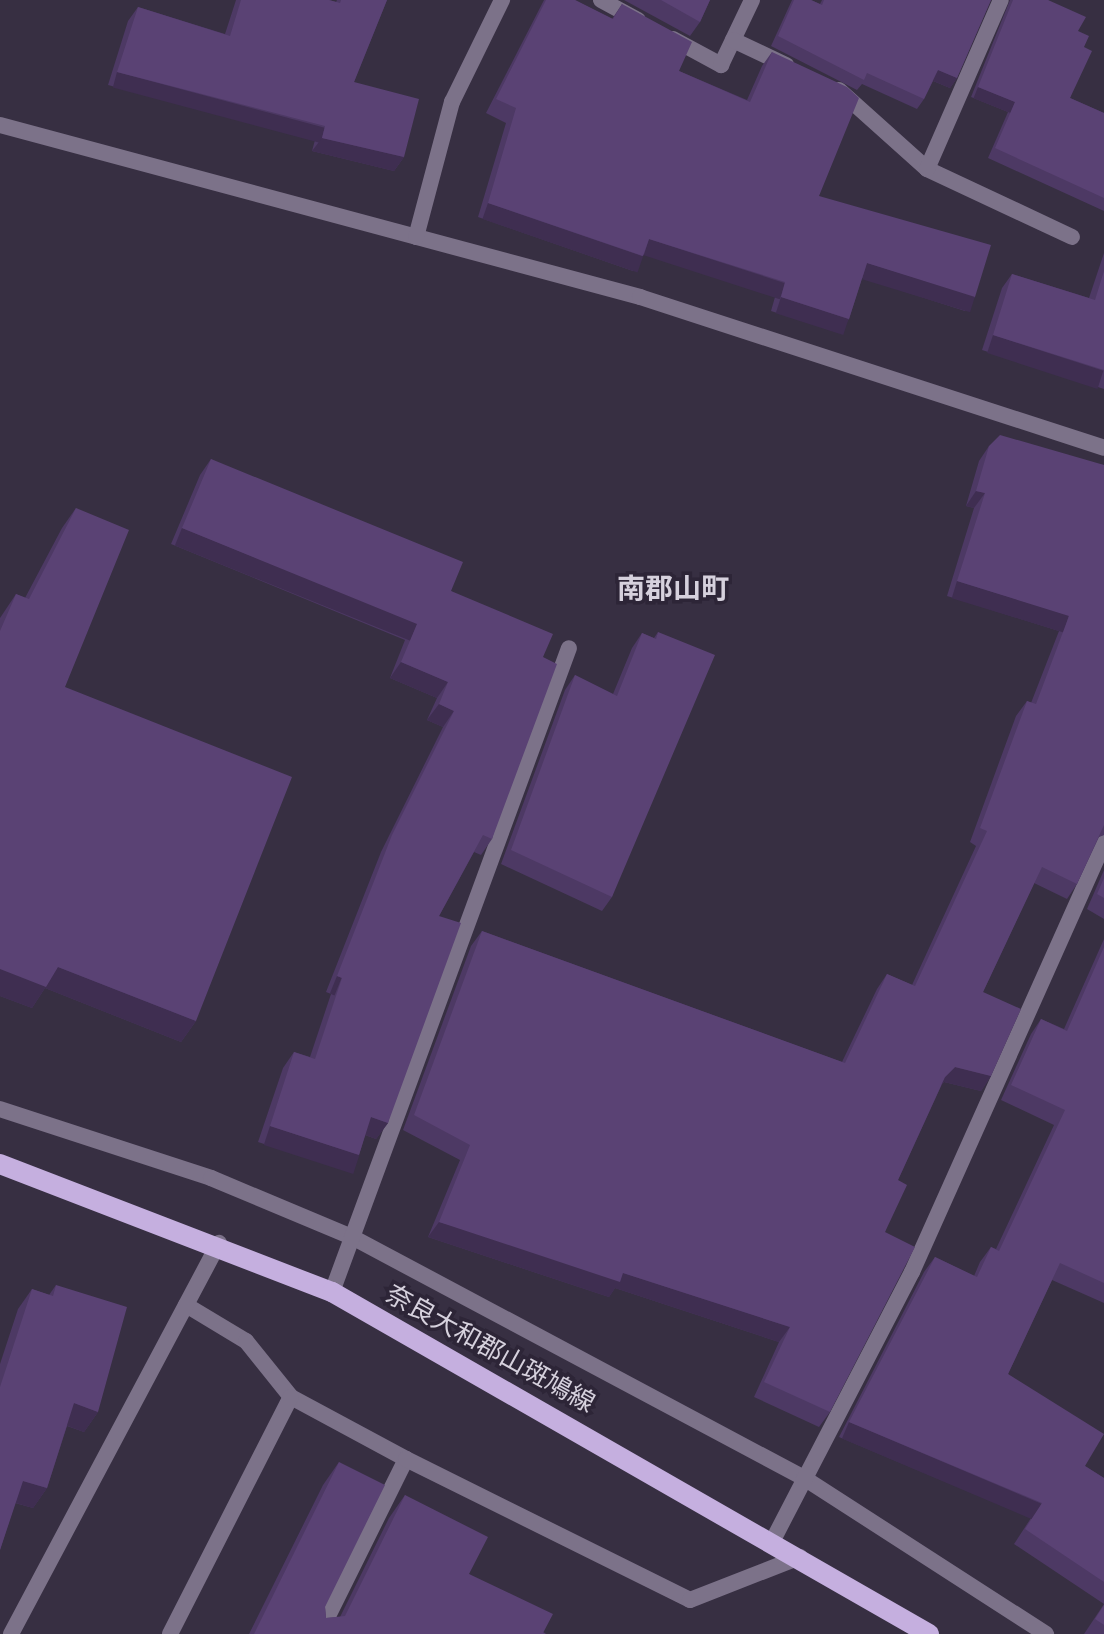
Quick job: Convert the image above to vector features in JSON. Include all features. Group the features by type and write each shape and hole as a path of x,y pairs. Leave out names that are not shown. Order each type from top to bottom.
{"main road":[{"name":"奈良大和郡山斑鳩線","path":"0,1164 219,1243 332,1292 773,1540 929,1634"}],"street":[{"path":"416,237 452,102 502,0"},
{"path":"601,0 721,65 752,0"},
{"path":"927,169 1001,0"},
{"path":"733,40 843,92 927,169 1072,237"},
{"path":"0,125 640,297 1104,448"},
{"path":"332,1292 569,648"},
{"path":"773,1540 912,1272 1104,843"},
{"path":"0,1109 211,1178 352,1237 804,1478 1046,1634"},
{"path":"11,1634 219,1243"},
{"path":"186,1305 246,1341 291,1397 406,1459 690,1600 800,1557"},
{"path":"170,1634 291,1397"},
{"path":"319,1634 406,1459"}],"building":[{"path":"241,0 329,0 340,3 341,0 387,0 354,82 419,99 404,157 322,138 325,126 117,72 138,7 230,36"},
{"path":"546,0 575,0 613,19 622,4 692,42 679,71 750,102 772,52 847,87 859,98 819,196 991,245 975,297 867,263 849,319 781,297 785,282 649,239 643,256 488,203 516,108 496,99"},
{"path":"661,0 710,0 700,22"},
{"path":"794,0 811,0 822,5 824,0 991,0 957,78 938,70 924,99 867,73 864,80 778,36"},
{"path":"1013,0 1048,0 1086,17 1078,31 1089,36 1084,47 1092,51 1070,98 1104,113 1104,198 995,148 1015,102 978,87"},
{"path":"1104,271 1104,370 993,335 1012,274 1095,300"},
{"path":"1000,435 1104,465 1104,825 1077,884 1042,867 983,992 1021,1009 991,1076 955,1067 945,1077 898,1180 907,1185 885,1232 915,1247 830,1412 764,1382 790,1327 623,1273 620,1282 439,1222 470,1145 414,1115 482,931 845,1063 887,974 915,986 987,831 980,828 1027,701 1036,704 1069,616 957,581 985,493 976,491 989,446"},
{"path":"211,459 463,562 451,591 553,634 543,657 557,664 492,839 483,835 439,916 461,923 388,1123 371,1117 359,1155 270,1126 294,1052 315,1059 342,978 337,976 392,835 454,711 439,704 448,682 401,662 417,624 182,528"},
{"path":"76,508 129,530 65,687 292,777 196,1021 58,967 46,987 0,969 0,631 16,594 29,599"},
{"path":"658,632 715,655 612,897 511,850 575,675 617,696 642,633 656,639"},
{"path":"1104,878 1104,898 1097,894"},
{"path":"1104,947 1104,1283 1060,1263 1008,1374 1104,1434 1085,1466 1104,1478 1104,1582 1025,1529 1042,1503 849,1422 935,1257 977,1277 991,1247 999,1251 1065,1110 1011,1085 1041,1019 1067,1031"},
{"path":"56,1285 127,1307 98,1412 74,1403 47,1488 23,1481 0,1550 0,1387 32,1289 53,1296"},
{"path":"339,1462 385,1485 325,1607 326,1618 345,1616 405,1495 488,1537 469,1574 553,1614 543,1633 546,1634 254,1634"},
{"path":"1104,1605 1104,1625 1095,1619"}],"district":[{"name":"南郡山町","path":"673,589"}]}
